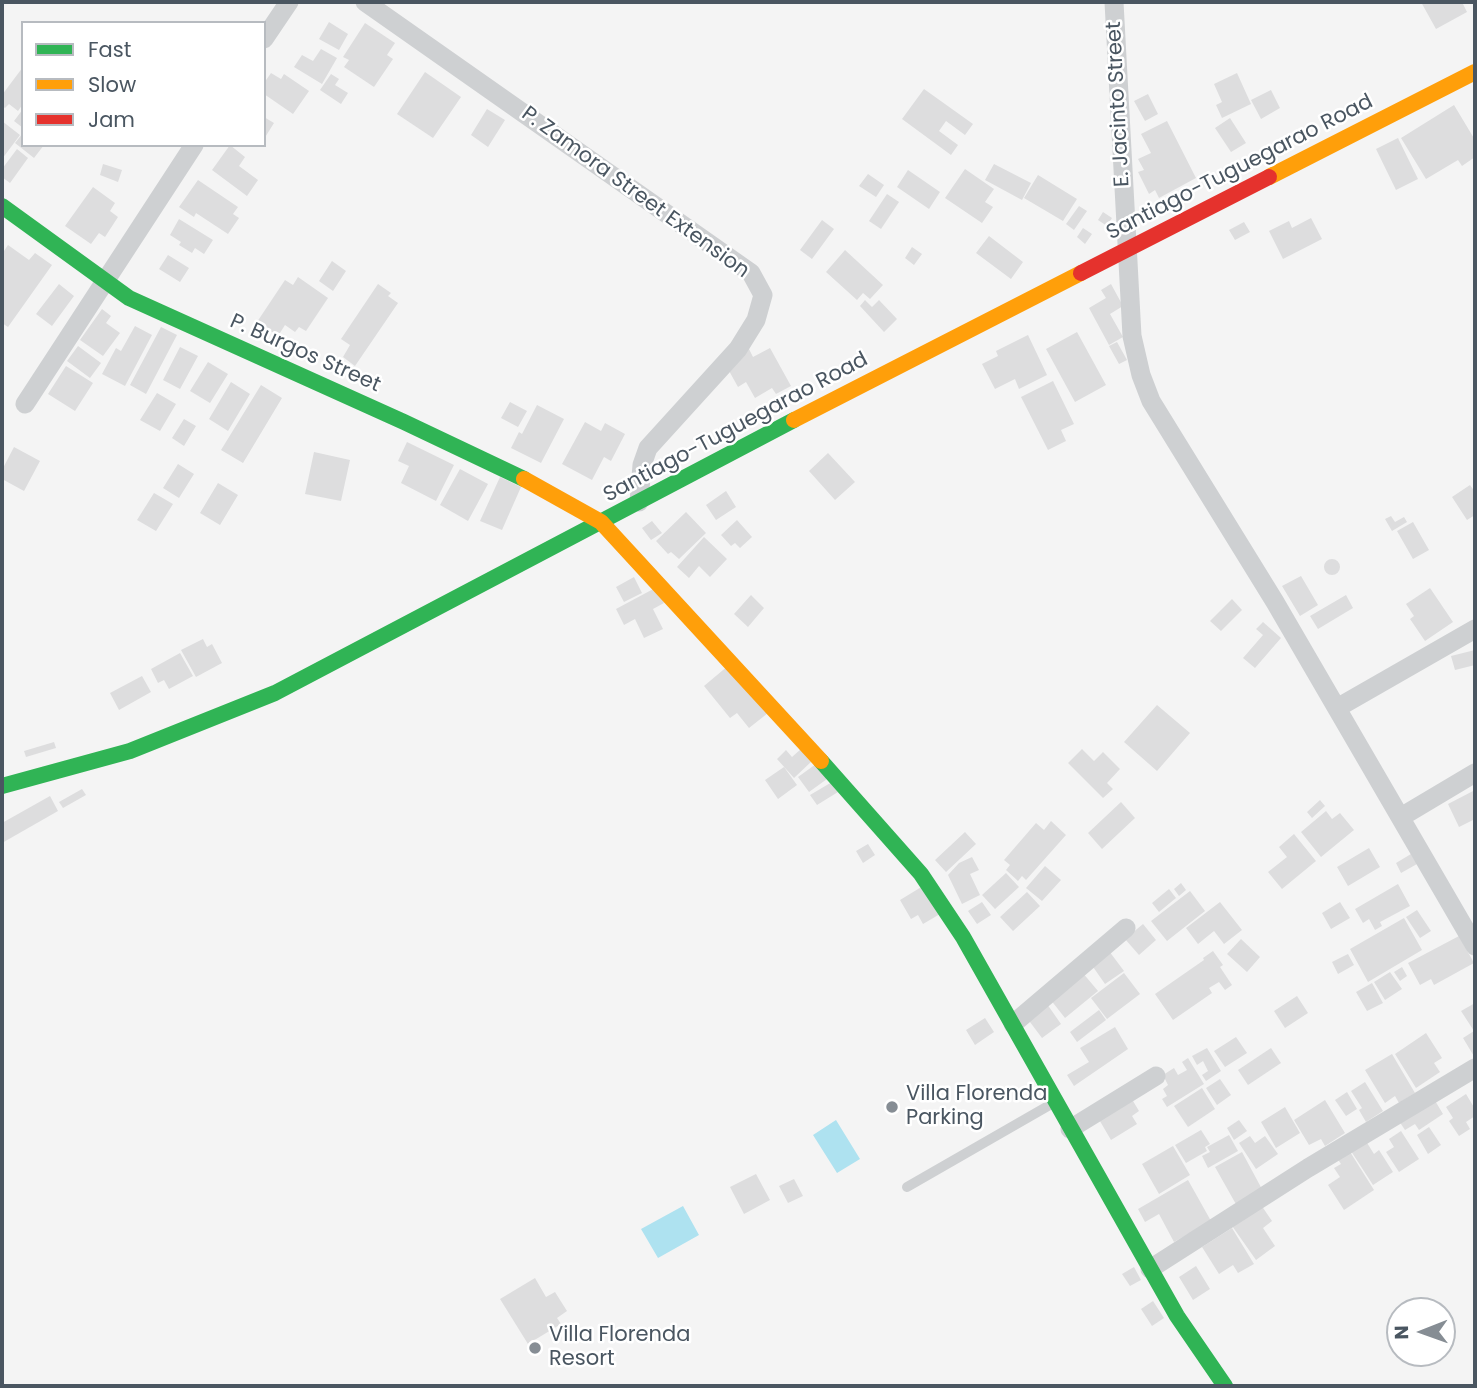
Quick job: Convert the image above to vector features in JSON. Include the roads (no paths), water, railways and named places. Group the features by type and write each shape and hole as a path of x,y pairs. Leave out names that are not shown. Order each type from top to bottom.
{"main road":[{"name":"Santiago-Tuguegarao Road","path":"2,786 130,751 275,692 1127,248 1475,72"},
{"name":"P. Burgos Street","path":"2,206 129,298 416,428 525,480 601,522 767,699 921,874 963,937 1177,1316 1225,1386"}],"street":[{"path":"266,36 289,2"},
{"name":"P. Zamora Street Extension","path":"365,2 751,273 763,295 756,320 738,349 648,448 642,465 639,502"},
{"name":"E. Jacinto Street","path":"1114,2 1132,336 1141,375 1151,401 1275,602 1475,946"},
{"path":"25,404 193,147"},
{"path":"1337,708 1475,629"},
{"path":"1401,817 1475,773"},
{"path":"1013,1024 1126,928"},
{"path":"1150,1269 1308,1168 1475,1068"},
{"path":"1070,1129 1156,1076"}],"lane":[{"path":"906,1187 1055,1101"}],"water":[{"path":"836,1120 860,1159 837,1173 813,1135"},
{"path":"683,1206 699,1235 658,1258 641,1229"}],"place":[{"name":"Villa Florenda Parking","path":"892,1107"},
{"name":"Villa Florenda Resort","path":"535,1348"}]}
